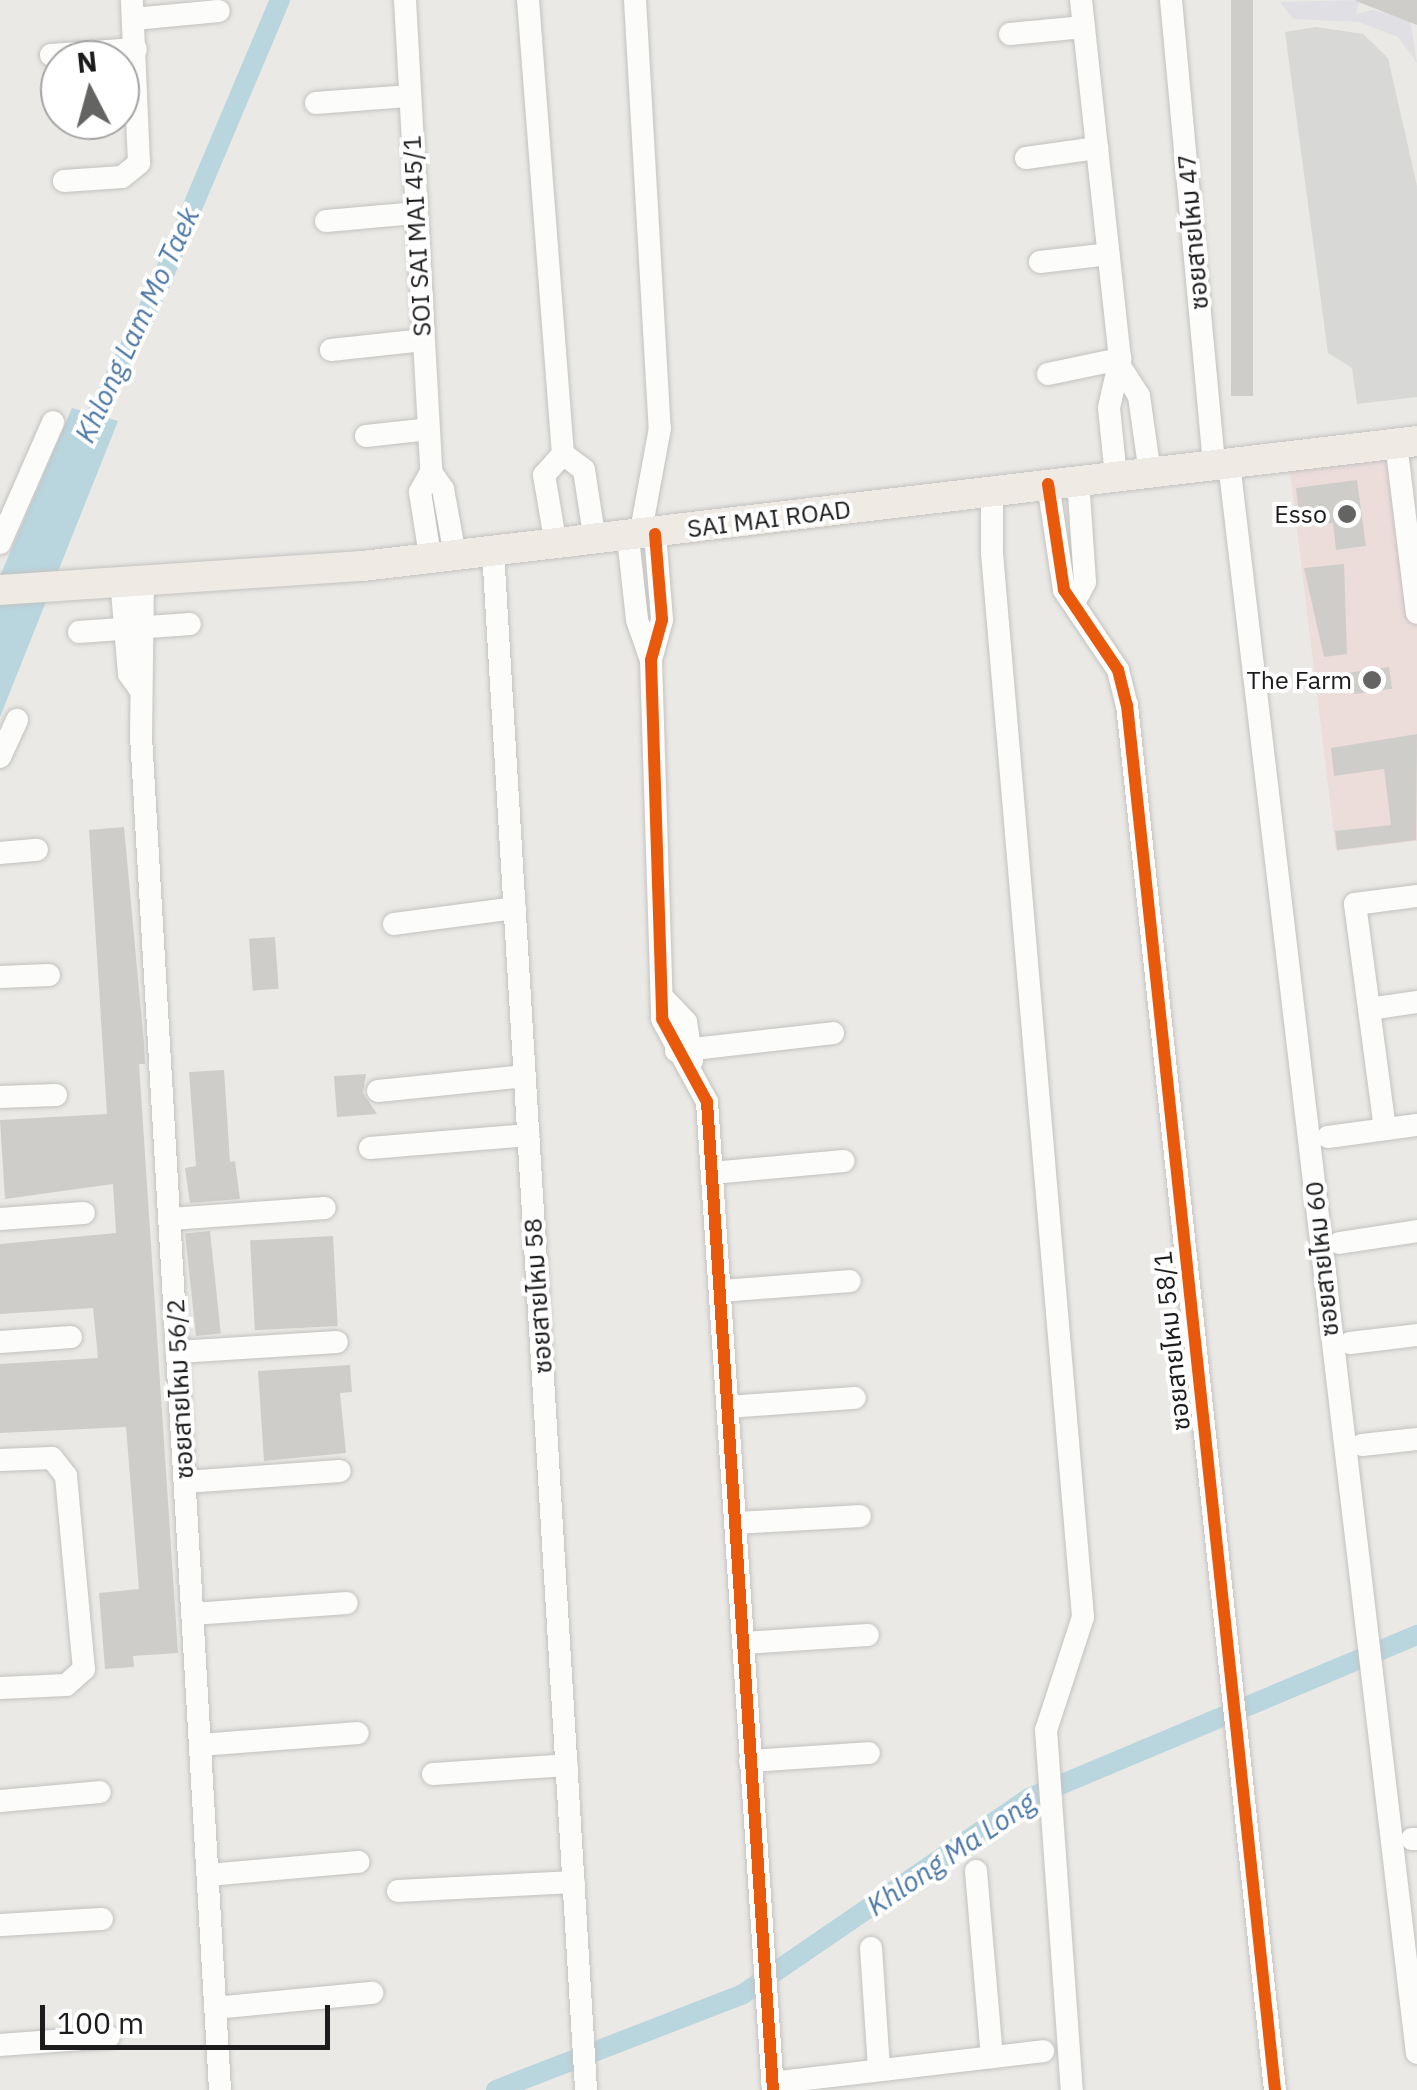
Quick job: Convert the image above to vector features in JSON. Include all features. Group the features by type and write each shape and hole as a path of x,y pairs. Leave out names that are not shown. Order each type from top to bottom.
{"main road":[{"name":"SAI MAI ROAD","path":"0,590 132,578 245,576 595,541 1406,442"}],"street":[{"name":"SOI SAI MAI 45/1","path":"405,0 431,472 420,492 442,556"},
{"path":"528,0 563,454 544,476 556,545"},
{"path":"635,0 660,428 641,536 636,620 652,660 664,1028 687,1054 706,1094 773,2087 1044,2051"},
{"path":"1081,0 1120,364 1109,408 1116,476"},
{"name":"ซอยสายไหม 47","path":"1171,0 1222,464"},
{"path":"135,40 133,9 219,11"},
{"path":"1010,34 1084,27"},
{"path":"316,103 410,96"},
{"path":"64,181 122,177 139,163 138,140"},
{"path":"1026,158 1097,148"},
{"path":"326,221 415,213"},
{"path":"1040,262 1109,254"},
{"path":"331,350 423,340"},
{"path":"1048,374 1120,364"},
{"path":"1120,364 1139,396 1150,473"},
{"path":"0,543 52,422"},
{"path":"366,436 429,429"},
{"path":"1406,442 1417,612"},
{"path":"563,454 584,470 595,541"},
{"name":"ซอยสายไหม 60","path":"1222,464 1260,758 1279,869 1332,1360 1376,1678 1417,2054"},
{"name":"ซอยสายไหม 58/1","path":"1063,482 1064,590 1076,599 1118,670 1126,705 1275,2090"},
{"path":"992,490 992,553 1083,1617 1046,1730 1072,2090"},
{"name":"ซอยสายไหม 58","path":"493,551 586,2090"},
{"name":"ซอยสายไหม 56/2","path":"132,578 134,629 130,674 139,688 220,2090"},
{"path":"79,632 190,624"},
{"path":"0,758 16,720"},
{"path":"0,853 37,850"},
{"path":"1385,1129 1354,904 1417,896"},
{"path":"394,924 515,908"},
{"path":"0,977 49,974"},
{"path":"1369,1008 1417,1002"},
{"path":"687,1054 832,1033"},
{"path":"378,1092 525,1076"},
{"path":"0,1098 56,1095"},
{"path":"1328,1138 1417,1124"},
{"path":"370,1148 528,1135"},
{"path":"712,1173 843,1161"},
{"path":"170,1219 325,1208"},
{"path":"0,1219 84,1213"},
{"path":"1339,1242 1417,1232"},
{"path":"720,1291 850,1281"},
{"path":"1350,1343 1417,1335"},
{"path":"0,1342 71,1337"},
{"path":"178,1352 338,1342"},
{"path":"728,1406 854,1398"},
{"path":"1362,1445 1417,1438"},
{"path":"0,1460 52,1458 66,1476 84,1669 66,1685 0,1688"},
{"path":"185,1482 340,1470"},
{"path":"735,1523 860,1516"},
{"path":"193,1614 346,1603"},
{"path":"743,1643 868,1635"},
{"path":"200,1744 358,1734"},
{"path":"750,1761 869,1753"},
{"path":"433,1774 567,1765"},
{"path":"0,1801 100,1792"},
{"path":"208,1875 358,1862"},
{"path":"976,1871 992,2057"},
{"path":"398,1891 574,1882"},
{"path":"0,1924 102,1918"},
{"path":"872,1948 879,2070"},
{"path":"215,2008 372,1993"},
{"path":"0,2045 110,2037"}],"shaded area":[{"path":"1360,0 1356,14 1373,10 1410,20 1417,63 1398,37 1359,22 1293,19 1280,2"},
{"path":"1316,27 1363,34 1388,58 1417,186 1417,397 1357,404 1352,368 1328,353 1285,32"},
{"path":"1396,443 1417,595 1417,841 1336,851 1288,455"}],"water":[{"path":"72,408 118,421 0,717 0,576"}],"building":[{"path":"1231,0 1253,0 1253,396 1231,396"},
{"path":"1417,0 1417,25 1356,1"},
{"path":"1357,480 1366,546 1336,550 1333,523 1300,526 1296,488"},
{"path":"1344,564 1347,654 1324,657 1304,568"},
{"path":"1389,667 1392,689 1353,694 1350,672"},
{"path":"1417,734 1416,840 1337,850 1335,831 1391,825 1384,769 1334,776 1331,748"},
{"path":"124,827 144,1044 145,1064 139,1064 178,1653 133,1656 134,1667 105,1669 99,1593 139,1589 126,1427 0,1433 0,1364 98,1358 93,1308 0,1314 0,1244 116,1233 113,1184 5,1199 0,1120 107,1114 89,830"},
{"path":"275,937 279,989 253,991 249,939"},
{"path":"224,1070 230,1162 235,1161 240,1199 190,1203 185,1168 196,1166 189,1072"},
{"path":"366,1074 363,1093 377,1114 337,1117 334,1076"},
{"path":"210,1231 221,1333 196,1336 185,1234"},
{"path":"333,1236 338,1326 255,1330 250,1240"},
{"path":"350,1365 352,1392 340,1393 346,1453 264,1461 258,1371"}],"waterway":[{"name":"Khlong Lam Mo Taek","path":"86,437 157,291 280,0"},
{"name":"Khlong Ma Long","path":"496,2090 743,1994 1029,1798 1417,1635"}],"cycle path":[{"path":"1048,484 1064,590 1118,670 1127,705 1275,2090"},
{"path":"655,534 662,620 651,660 662,1019 707,1102 773,2090"}],"place":[{"name":"Esso","path":"1347,514"},
{"name":"The Farm","path":"1372,680"}]}
